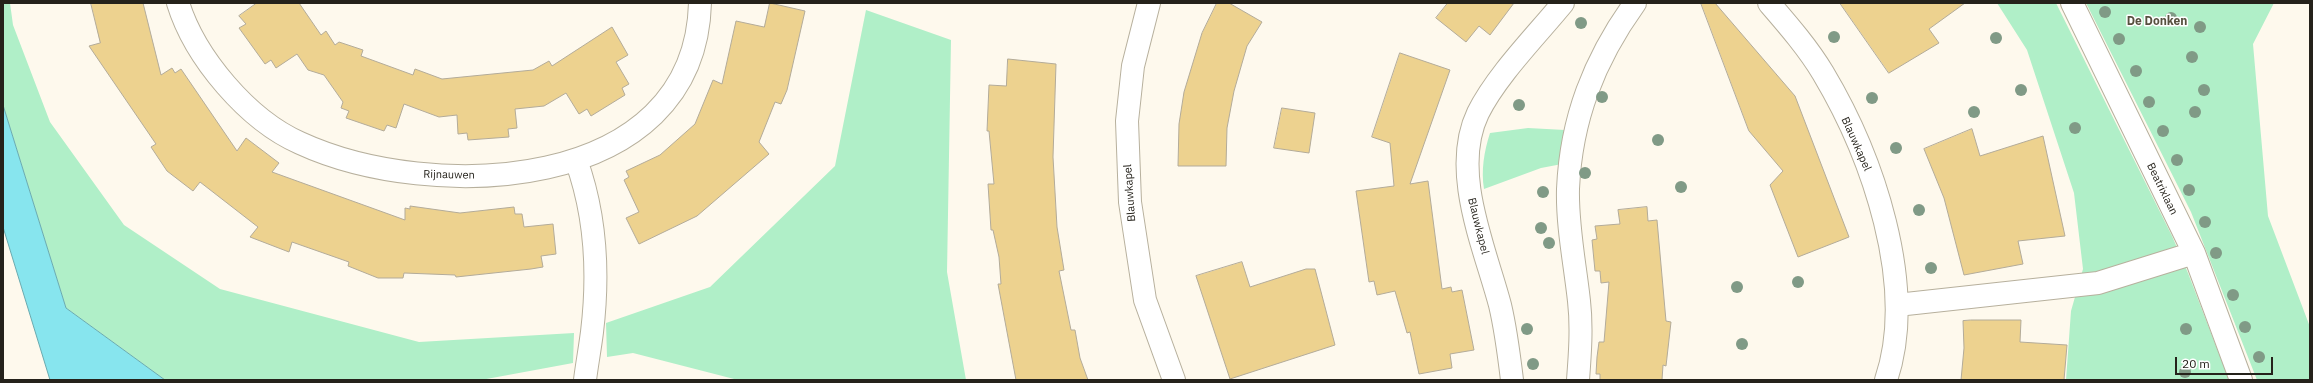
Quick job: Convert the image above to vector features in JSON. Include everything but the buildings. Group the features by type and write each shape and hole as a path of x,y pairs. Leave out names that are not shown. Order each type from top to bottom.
{"street":[{"name":"Rijnauwen","path":"178,3 198,45 216,73 238,99 265,123 300,143 367,166 423,175 487,176 514,173 576,160 612,144 639,128 664,104 683,75 697,32 700,3"},
{"name":"Blauwkapel","path":"1149,3 1133,66 1126,121 1130,202 1145,300 1174,380"},
{"name":"Blauwkapel","path":"1512,380 1508,345 1500,306 1470,200 1469,140 1478,115 1490,92 1563,3"},
{"path":"1578,380 1581,342 1579,303 1572,246 1568,190 1573,144 1579,118 1592,76 1617,28 1635,3"},
{"name":"Blauwkapel","path":"1769,3 1822,72 1854,134 1871,178 1882,215 1890,251 1897,305 1893,354 1886,380"},
{"name":"Beatrixlaan","path":"2072,3 2194,253 2241,380"},
{"path":"576,160 586,186 596,262 592,330 585,380"},
{"path":"1897,305 2098,284 2194,253"}],"green space":[{"path":"3,3 10,3 13,25 50,122 124,225 220,289 419,342 574,333 573,363 481,380 165,380 66,308 3,105"},
{"path":"1997,3 2056,3 2172,236 2188,273 2229,380 2066,380 2071,311 2083,269 2074,193 2027,50"},
{"path":"2086,3 2274,3 2253,44 2268,216 2310,327 2310,380 2257,380 2191,212"},
{"path":"866,10 951,40 947,272 966,380 738,380 633,353 607,357 606,323 710,287 835,166"},
{"path":"1528,128 1565,130 1562,164 1541,168 1484,189 1484,161 1490,133"}],"water":[{"path":"3,105 66,308 165,380 50,380 3,227"}],"district":[{"name":"De Donken","path":"2157,22"}]}
